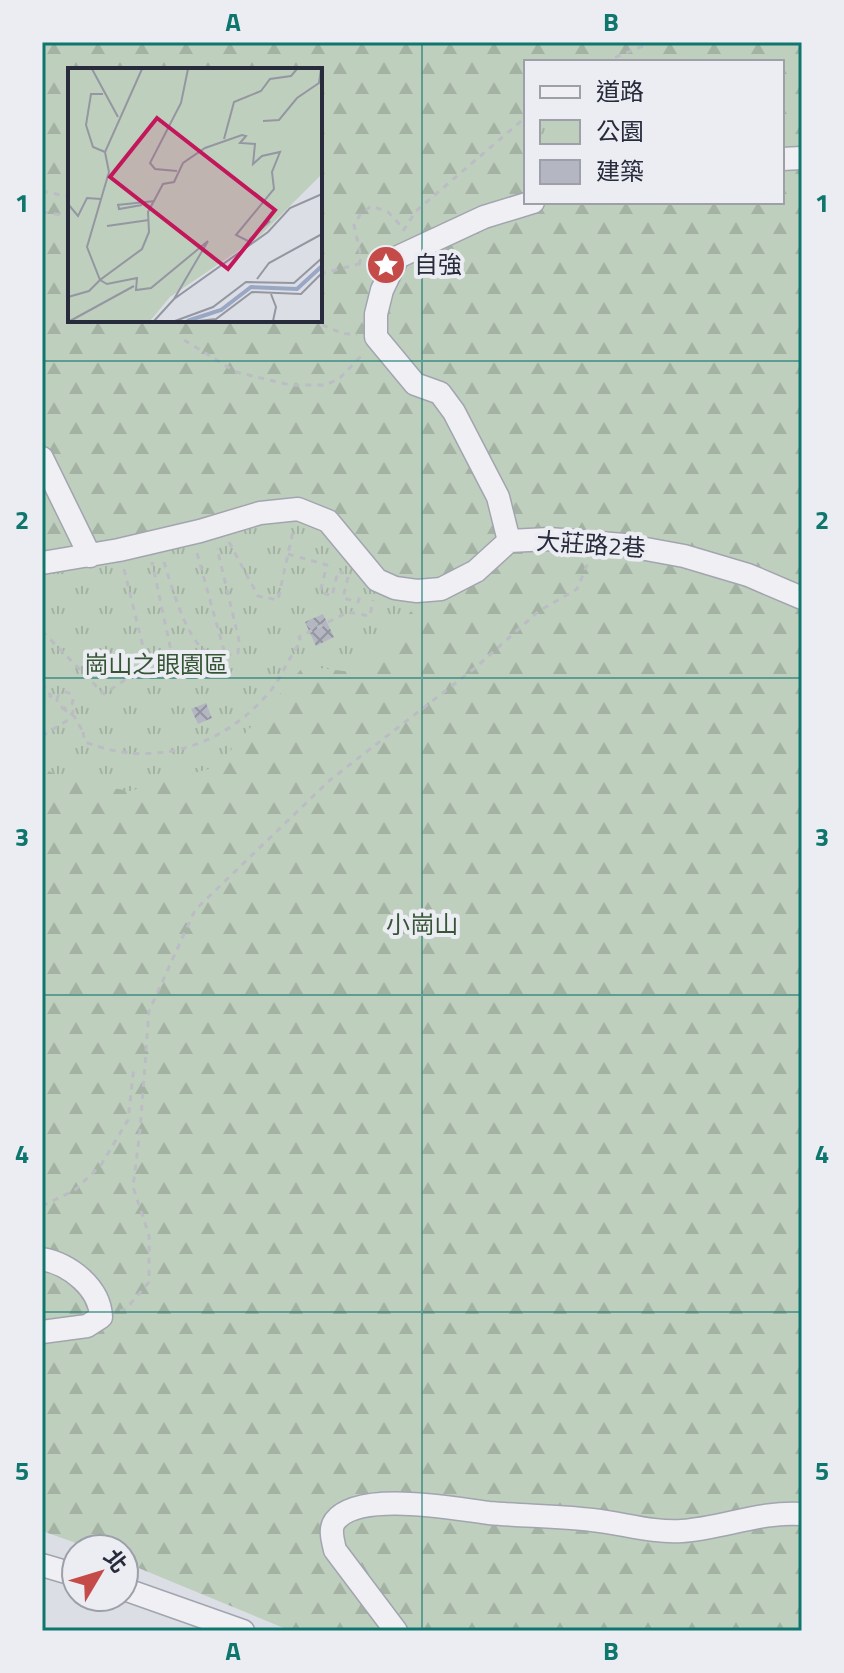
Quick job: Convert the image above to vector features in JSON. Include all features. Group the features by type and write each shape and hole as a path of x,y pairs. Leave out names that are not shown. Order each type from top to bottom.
{"street":[{"path":"509,541 498,497 454,412 440,393 415,384 376,337 376,314 382,290 398,257 484,217 526,204"},
{"path":"42,458 90,556"},
{"path":"42,563 212,538 260,513 298,509"},
{"name":"大莊路2巷","path":"298,509 328,521 377,580 395,588 417,591 441,589 476,571 509,541 549,539 624,545 684,556 748,575 802,598"},
{"path":"42,1259 56,1262 85,1282 101,1301 101,1317 87,1326 42,1332"},
{"path":"396,1631 335,1550 331,1534 335,1521 354,1508 377,1504 432,1506 681,1531 782,1513 802,1514"},
{"path":"140,1595 243,1631"}],"path":[{"path":"609,60 653,42"},
{"path":"322,274 383,256 398,257 403,228 416,211 524,119"},
{"path":"42,191 68,197"},
{"path":"359,265 361,257 354,225 360,215 371,206 388,212 403,228"},
{"path":"42,212 68,216"},
{"path":"316,322 341,333 376,337"},
{"path":"184,340 236,372 290,385 325,385 339,379 376,337"},
{"path":"212,538 228,542 258,596 278,600 298,509"},
{"path":"212,538 205,549 197,554 225,656"},
{"path":"162,552 178,609 199,646 209,653 225,656 238,653 239,640 212,538"},
{"path":"101,1317 126,1309 149,1282 149,1235 133,1187 149,1011 195,910 330,780 475,668 539,611 577,589 596,543"},
{"path":"119,550 149,671"},
{"path":"288,554 327,565 320,592 332,596 338,571 349,574 343,598 358,602 361,591"},
{"path":"42,631 104,694 138,671 161,669 173,660 151,556"},
{"path":"42,736 68,720 73,712 74,699 71,694 62,692 57,700 62,708 74,716 85,742 91,745 124,752 160,753 210,740 241,720 270,693 301,642 299,637 348,612 370,616 374,594"},
{"path":"42,683 51,696 42,703"},
{"path":"62,708 72,706"},
{"path":"42,1206 75,1190 101,1165 128,1120 134,1066"}],"green space":[{"name":"小崗山","path":"42,42 802,42 802,1631 291,1631 140,1569 140,1533 60,1533 60,1537 42,1531"},
{"name":"崗山之眼園區","path":"296,516 319,523 362,576 423,597 359,673 304,666 216,767 130,791 65,780 42,767 42,570"}],"building":[{"path":"323,614 334,637 316,646 305,622"},
{"path":"206,703 212,718 198,724 191,709"}],"place":[{"name":"自強","path":"386,265"}]}
